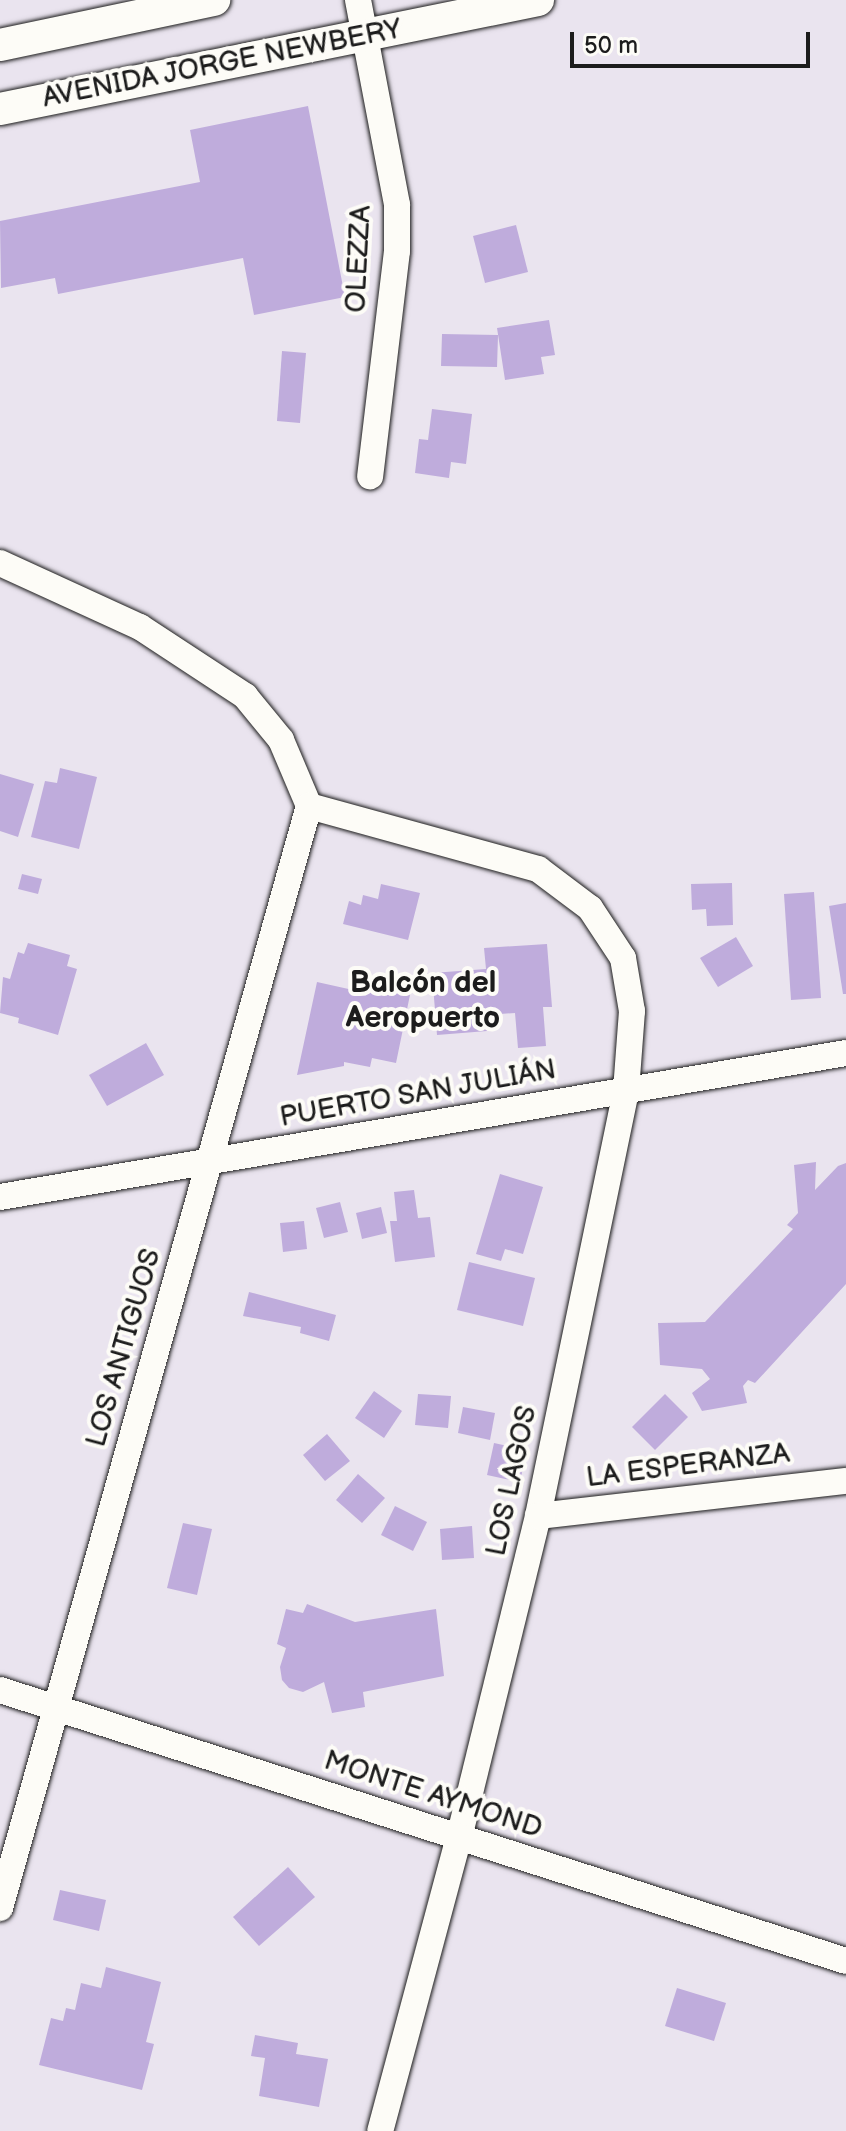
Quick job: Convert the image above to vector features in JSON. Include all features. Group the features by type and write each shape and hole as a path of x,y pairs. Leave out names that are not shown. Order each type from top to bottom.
{"street":[{"path":"0,45 214,0"},
{"name":"OLEZZA","path":"358,0 397,205 397,251 370,476"},
{"name":"AVENIDA JORGE NEWBERY","path":"0,109 538,0"},
{"path":"0,563 140,627 245,696 281,740 309,806"},
{"name":"LOS LAGOS","path":"309,806 538,869 590,908 623,958 632,1011 626,1091 538,1516 459,1837 380,2131"},
{"name":"LOS ANTIGUOS","path":"0,1908 309,806"},
{"name":"PUERTO SAN JULIÁN","path":"0,1197 846,1053"},
{"name":"LA ESPERANZA","path":"538,1516 846,1481"},
{"name":"MONTE AYMOND","path":"0,1690 846,1961"}],"building":[{"path":"308,106 345,297 254,315 243,258 58,294 55,278 1,288 0,221 200,182 190,130"},
{"path":"516,225 528,272 485,283 473,236"},
{"path":"549,320 555,355 541,357 544,374 505,380 497,328"},
{"path":"442,334 498,335 497,367 441,366"},
{"path":"282,351 306,353 300,423 277,421"},
{"path":"432,409 472,414 466,464 451,462 449,478 415,473 419,439 428,440"},
{"path":"60,768 97,777 79,849 31,837 45,781 57,783"},
{"path":"0,774 34,784 18,837 0,831"},
{"path":"22,874 42,879 38,894 18,889"},
{"path":"732,883 733,925 707,926 706,909 692,910 691,884"},
{"path":"381,884 420,893 408,940 343,924 349,901 361,905 363,895 378,899"},
{"path":"814,892 821,998 791,1000 784,894"},
{"path":"846,903 846,994 843,994 829,906"},
{"path":"736,937 753,966 718,987 700,958"},
{"path":"28,943 70,955 67,966 77,969 58,1035 18,1023 19,1018 0,1013 3,977 10,979 18,952 24,954"},
{"path":"547,944 552,1007 543,1007 546,1046 518,1048 515,1013 486,1015 487,1031 437,1035 432,973 486,969 484,948"},
{"path":"317,982 353,990 354,983 411,990 396,1063 372,1058 370,1067 344,1062 344,1066 297,1075"},
{"path":"146,1043 164,1075 107,1106 89,1075"},
{"path":"816,1162 815,1190 838,1166 846,1163 846,1284 755,1383 748,1380 743,1386 747,1403 702,1411 692,1393 710,1379 702,1369 660,1365 658,1323 705,1322 793,1229 787,1225 798,1213 794,1165"},
{"path":"500,1174 543,1187 523,1254 505,1249 501,1261 476,1254"},
{"path":"414,1190 418,1218 430,1217 435,1257 395,1262 390,1221 397,1221 394,1192"},
{"path":"340,1202 348,1232 324,1238 316,1208"},
{"path":"381,1207 387,1233 362,1239 356,1213"},
{"path":"304,1221 307,1249 283,1252 280,1223"},
{"path":"469,1262 535,1278 523,1326 457,1310"},
{"path":"249,1292 336,1315 329,1341 300,1333 301,1327 243,1316"},
{"path":"374,1391 402,1411 384,1438 355,1418"},
{"path":"418,1394 451,1396 448,1428 415,1425"},
{"path":"665,1394 688,1417 655,1450 632,1427"},
{"path":"463,1407 495,1413 490,1440 458,1433"},
{"path":"327,1434 350,1461 325,1481 303,1455"},
{"path":"494,1443 527,1450 520,1482 487,1475"},
{"path":"358,1474 385,1498 362,1523 336,1500"},
{"path":"395,1506 427,1522 413,1551 381,1535"},
{"path":"183,1523 212,1529 197,1595 167,1588"},
{"path":"472,1526 474,1558 442,1560 440,1529"},
{"path":"307,1604 355,1622 436,1609 444,1676 363,1692 365,1707 332,1713 324,1682 303,1692 289,1688 282,1680 280,1667 286,1648 277,1644 286,1609 303,1613"},
{"path":"288,1867 315,1897 259,1946 233,1917"},
{"path":"60,1890 106,1900 99,1931 53,1920"},
{"path":"106,1967 161,1982 146,2042 154,2044 142,2090 39,2065 51,2018 63,2021 66,2008 75,2010 81,1983 101,1988"},
{"path":"677,1988 726,2003 714,2041 665,2026"},
{"path":"255,2035 298,2043 296,2054 328,2059 319,2107 259,2096 265,2058 251,2056"}],"district":[{"name":"Balcón del Aeropuerto","path":"423,1000"}]}
